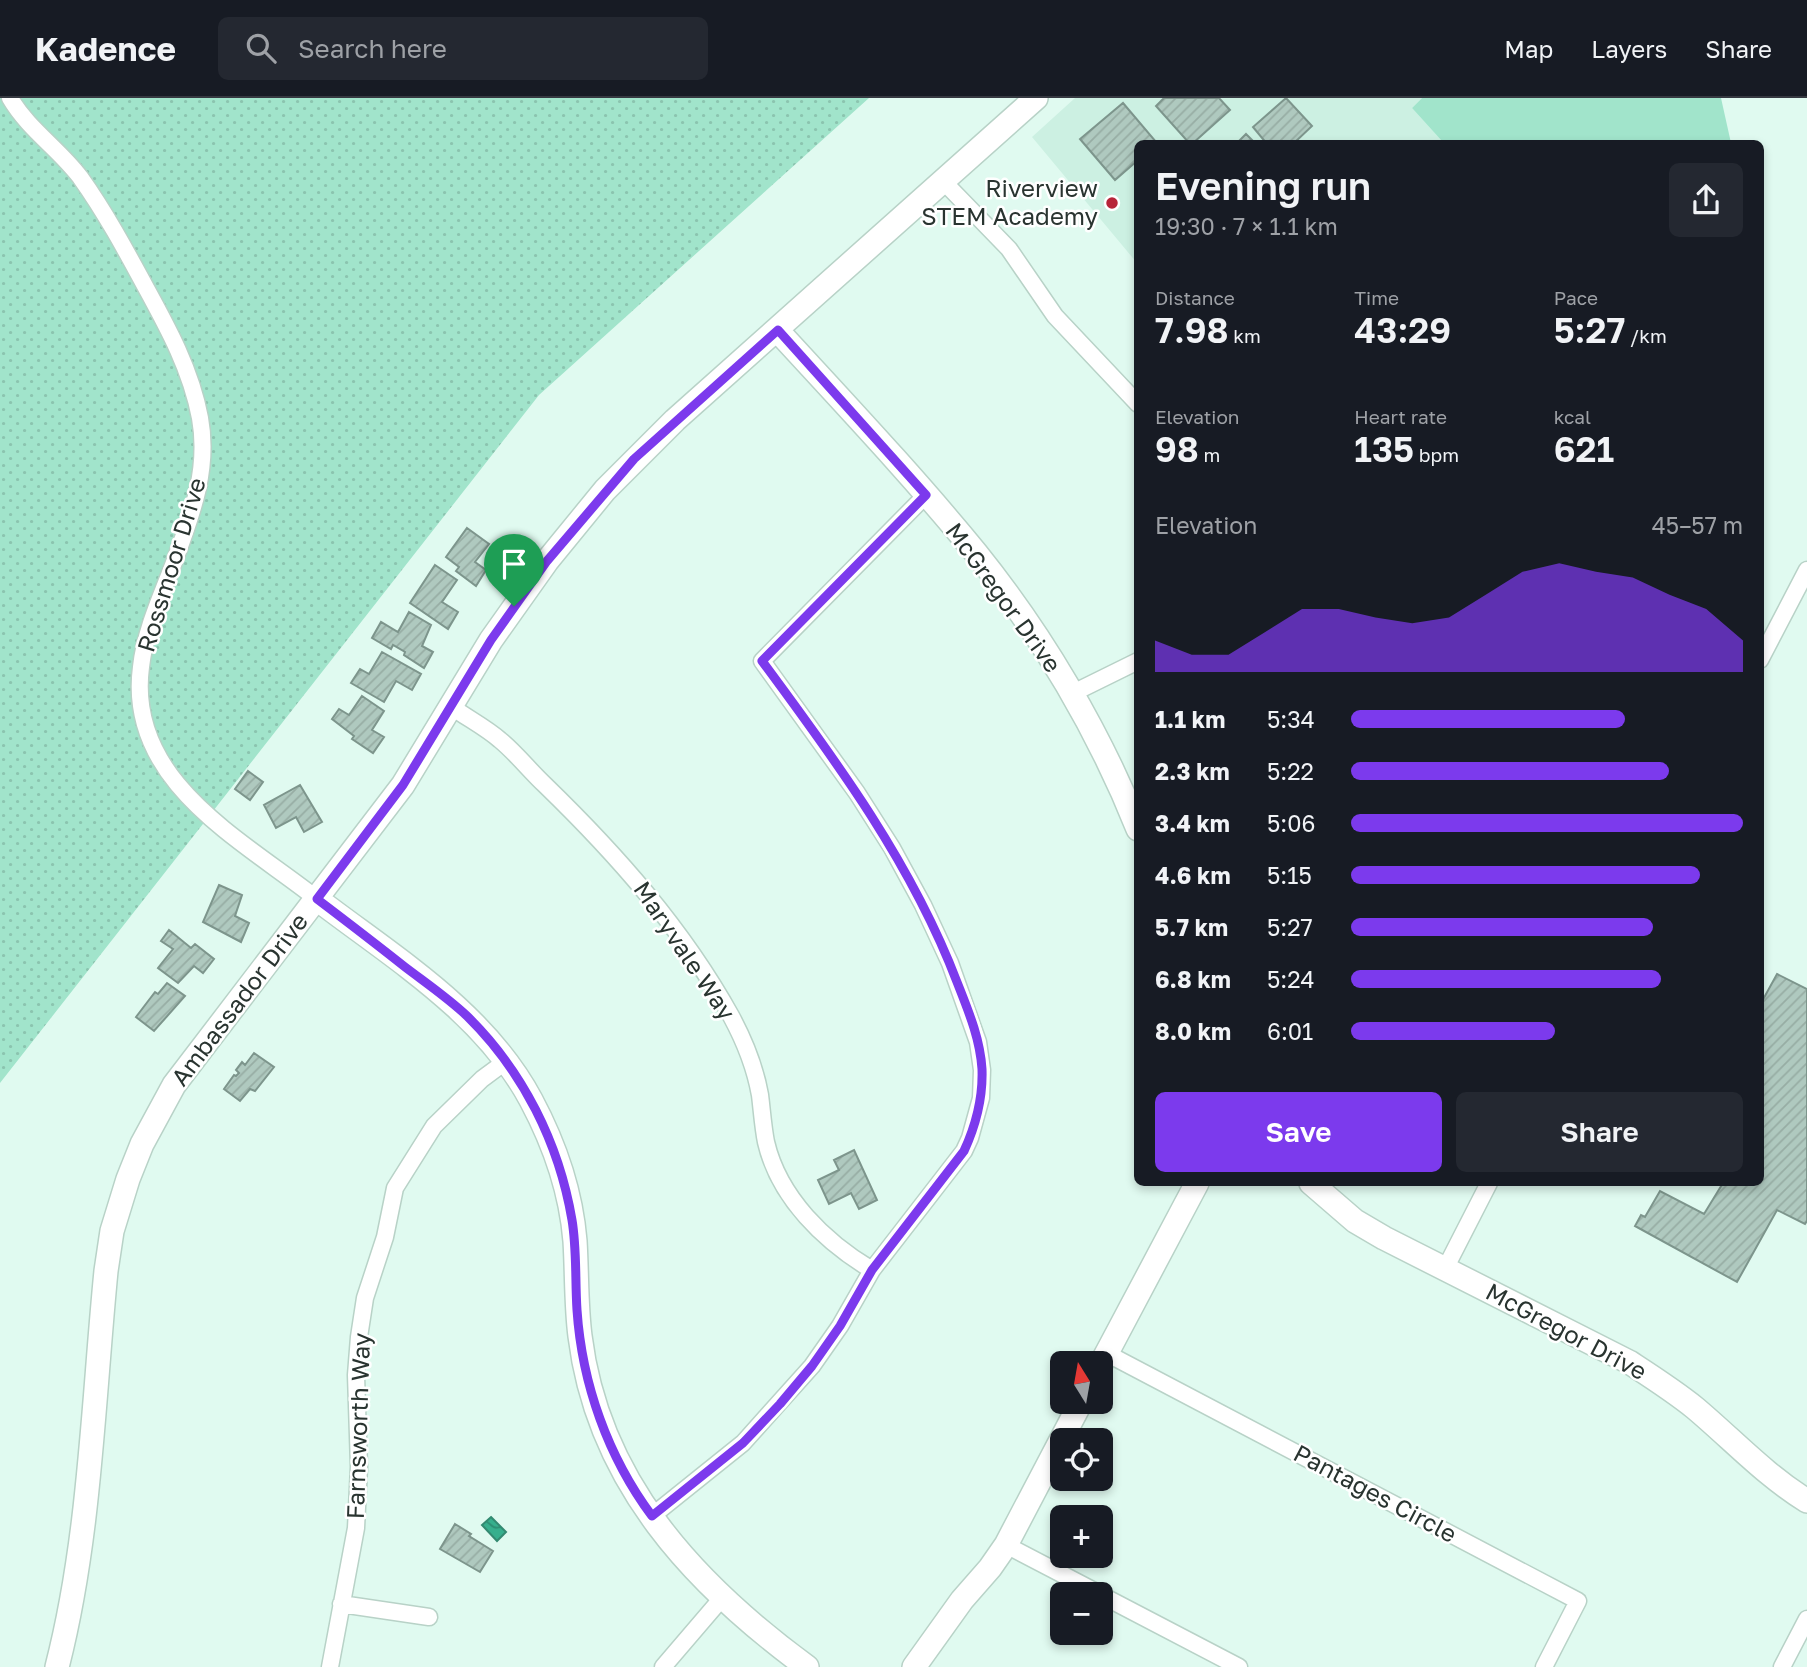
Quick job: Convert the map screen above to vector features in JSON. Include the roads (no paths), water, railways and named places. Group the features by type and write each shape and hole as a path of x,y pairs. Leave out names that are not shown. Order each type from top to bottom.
{"street":[{"name":"Rossmoor Drive","path":"10,98 28,123 79,175 115,230 179,352 192,384 199,415 202,432 201,480 186,531 147,636 141,668 140,707 150,743 173,779 214,822 450,1001 481,1031 505,1062 531,1100 561,1170 572,1221 577,1311 587,1374 612,1449 637,1496 691,1567 764,1635 807,1667"},
{"name":"Ambassador Drive","path":"57,1667 70,1611 78,1556 106,1271 113,1231 142,1144 174,1085 403,785 514,606 547,561 606,491 675,420 1036,98"},
{"path":"943,181 1009,249 1055,316 1134,400"},
{"name":"McGregor Drive","path":"778,330 926,495 1011,601 1071,694 1105,757 1134,820"},
{"path":"652,1516 743,1443 812,1366 840,1326 872,1270 964,1151 981,1098 982,1070 978,1042 950,963 923,905 857,793 762,661 926,495"},
{"path":"1764,650 1807,570"},
{"path":"1071,694 1134,663"},
{"name":"Maryvale Way","path":"452,707 500,739 594,833 671,924 699,963 744,1042 760,1092 766,1143 785,1185 819,1231 850,1257 872,1270"},
{"name":"Farnsworth Way","path":"330,1667 356,1528 359,1467 356,1375 359,1337 365,1298 385,1237 395,1188 434,1126 482,1079 505,1062"},
{"path":"1108,1351 1195,1186"},
{"name":"McGregor Drive","path":"1315,1186 1355,1220 1629,1362 1664,1384 1697,1409 1761,1469 1807,1501"},
{"path":"1445,1269 1487,1186"},
{"name":"Pantages Circle","path":"1113,1364 1578,1601 1544,1667"},
{"path":"914,1667 1006,1545 1075,1414"},
{"path":"1006,1545 1076,1582"},
{"path":"663,1667 722,1598"},
{"path":"1113,1602 1239,1667"},
{"path":"341,1604 429,1616"},
{"path":"1782,1667 1807,1619"}],"water":[{"path":"491,1517 506,1532 497,1541 482,1525"}],"place":[{"name":"Riverview STEM Academy","path":"1112,203"}]}
